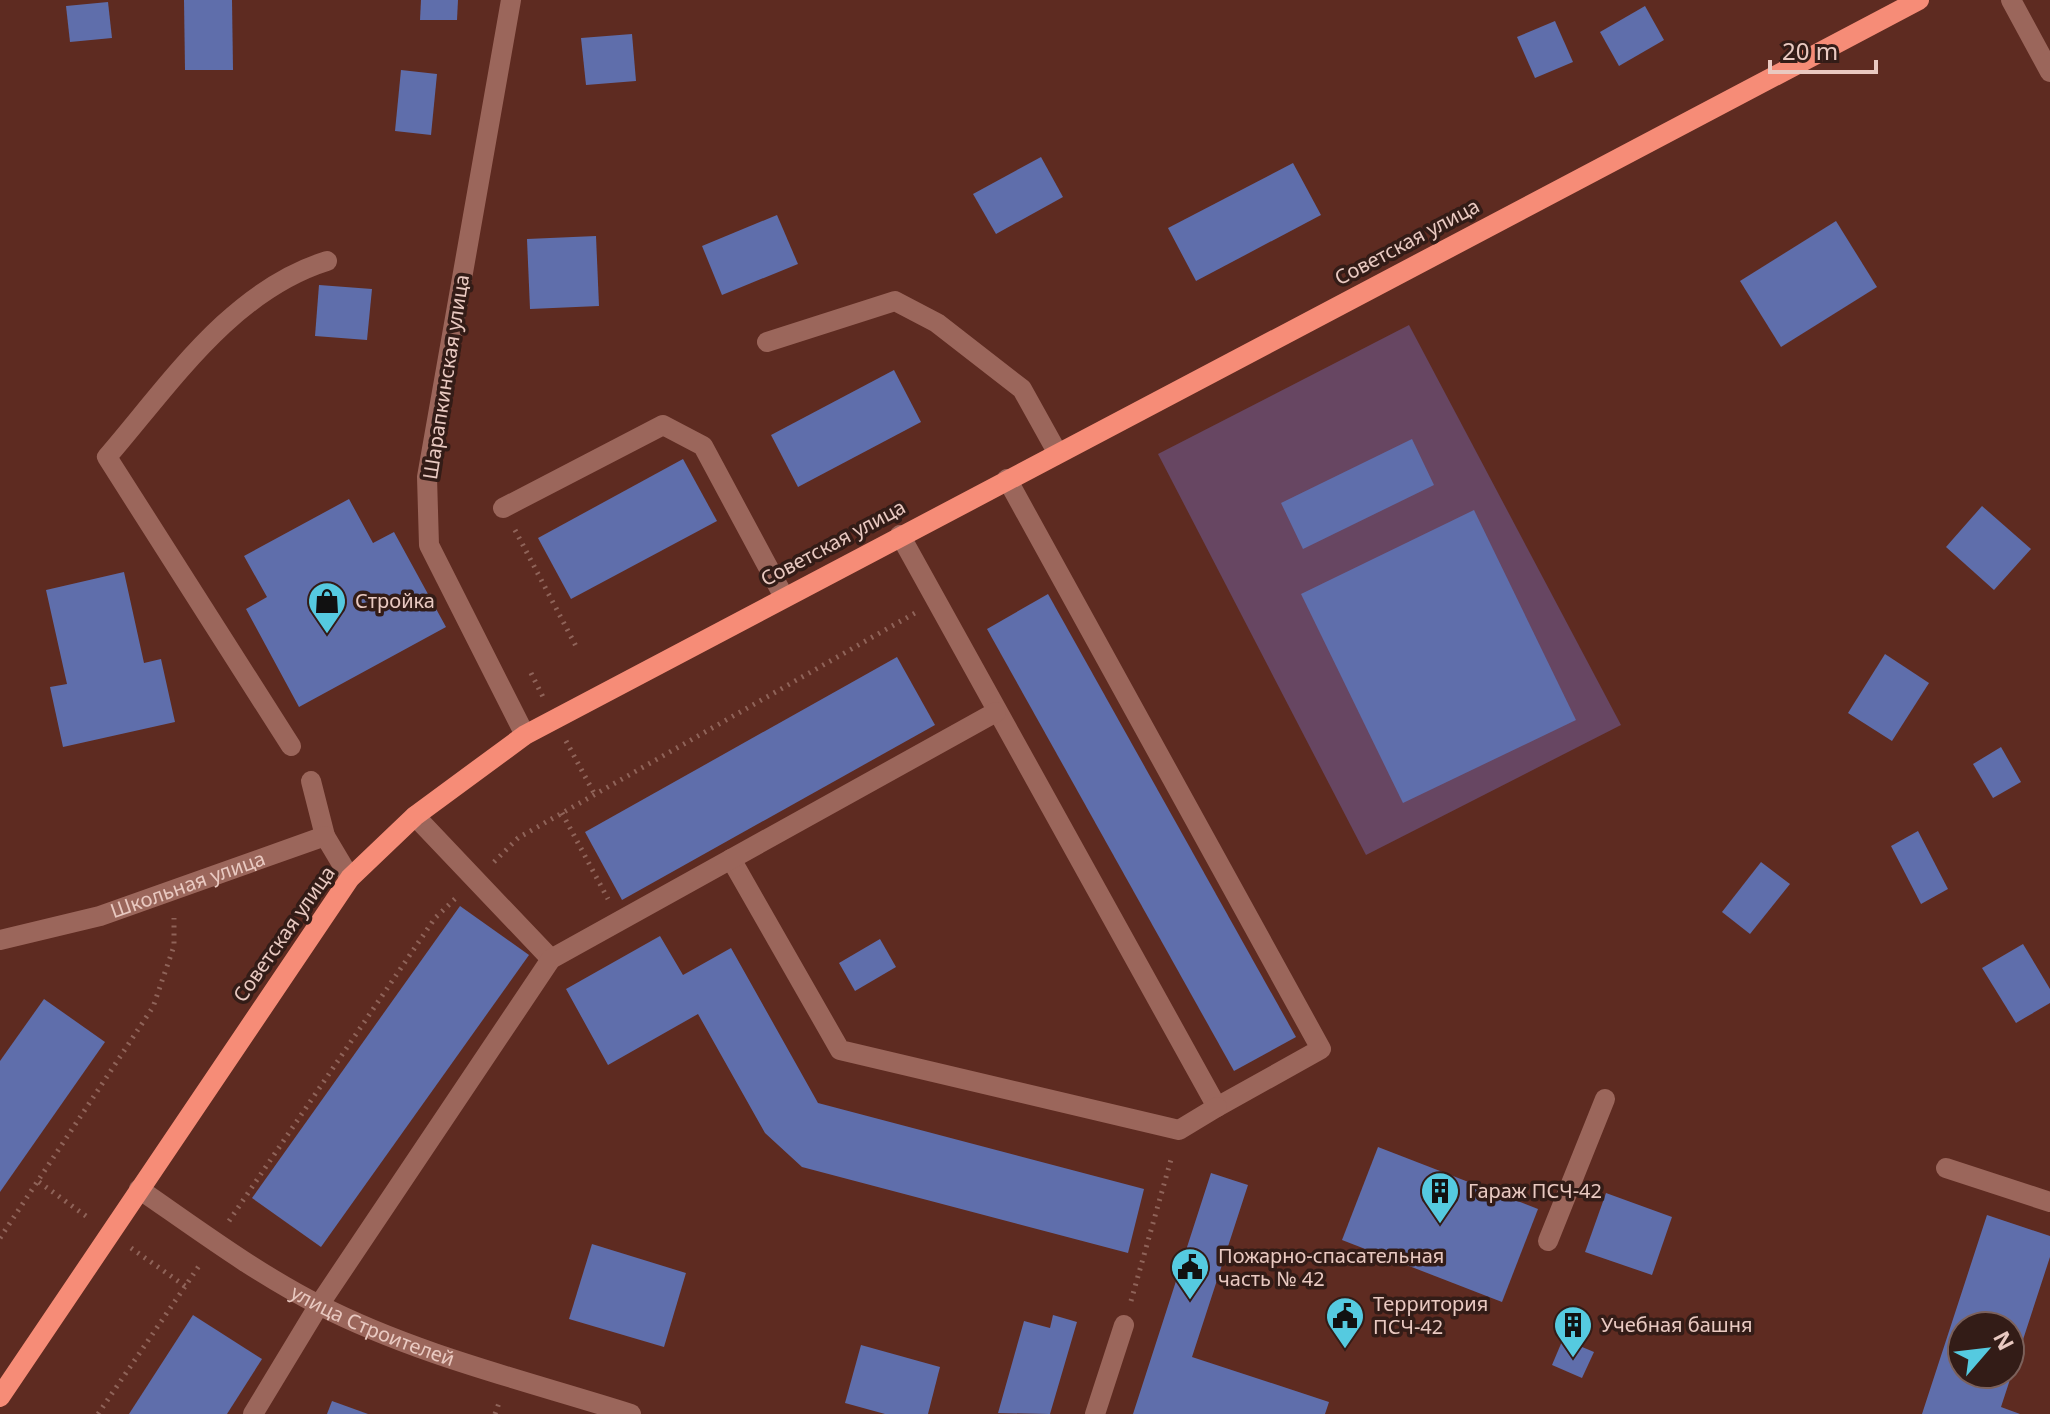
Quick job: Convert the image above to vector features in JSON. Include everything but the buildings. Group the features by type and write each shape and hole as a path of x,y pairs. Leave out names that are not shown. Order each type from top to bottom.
{"main road":[{"name":"Советская улица","path":"0,1397 350,878 415,816 525,735 1919,0"}],"street":[{"name":"Шарапкинская улица","path":"511,0 427,477 429,545 525,735"},
{"path":"2011,0 2050,72"},
{"path":"291,746 107,457 217,329 297,270 327,261"},
{"path":"767,342 895,301 937,323 1022,389 1057,452"},
{"path":"503,508 663,425 703,446 784,597"},
{"path":"731,859 840,1050 1179,1130 1321,1049 1007,479"},
{"path":"900,535 1217,1107"},
{"path":"253,1414 319,1305 551,959 996,712"},
{"path":"311,781 325,836 350,878"},
{"path":"415,816 551,959"},
{"name":"Школьная улица","path":"0,940 100,916 325,836"},
{"path":"1548,1241 1605,1099"},
{"path":"1946,1168 2050,1202"},
{"name":"улица Строителей","path":"139,1189 215,1242 319,1305 427,1351 631,1414"},
{"path":"1095,1414 1124,1325"}],"path":[{"path":"503,508 578,650"},
{"path":"98,1414 435,918 518,838 935,602"},
{"path":"562,813 620,921"},
{"path":"0,1238 153,1007 174,946 174,889"},
{"path":"1124,1325 1179,1130"}],"shaded area":[{"path":"1409,325 1621,725 1366,855 1158,454"}],"place":[{"name":"Стройка","path":"327,635"},
{"name":"Гараж ПСЧ-42","path":"1440,1225"},
{"name":"Пожарно-спасательная часть № 42","path":"1190,1301"},
{"name":"Территория ПСЧ-42","path":"1345,1350"},
{"name":"Учебная башня","path":"1573,1359"}]}
